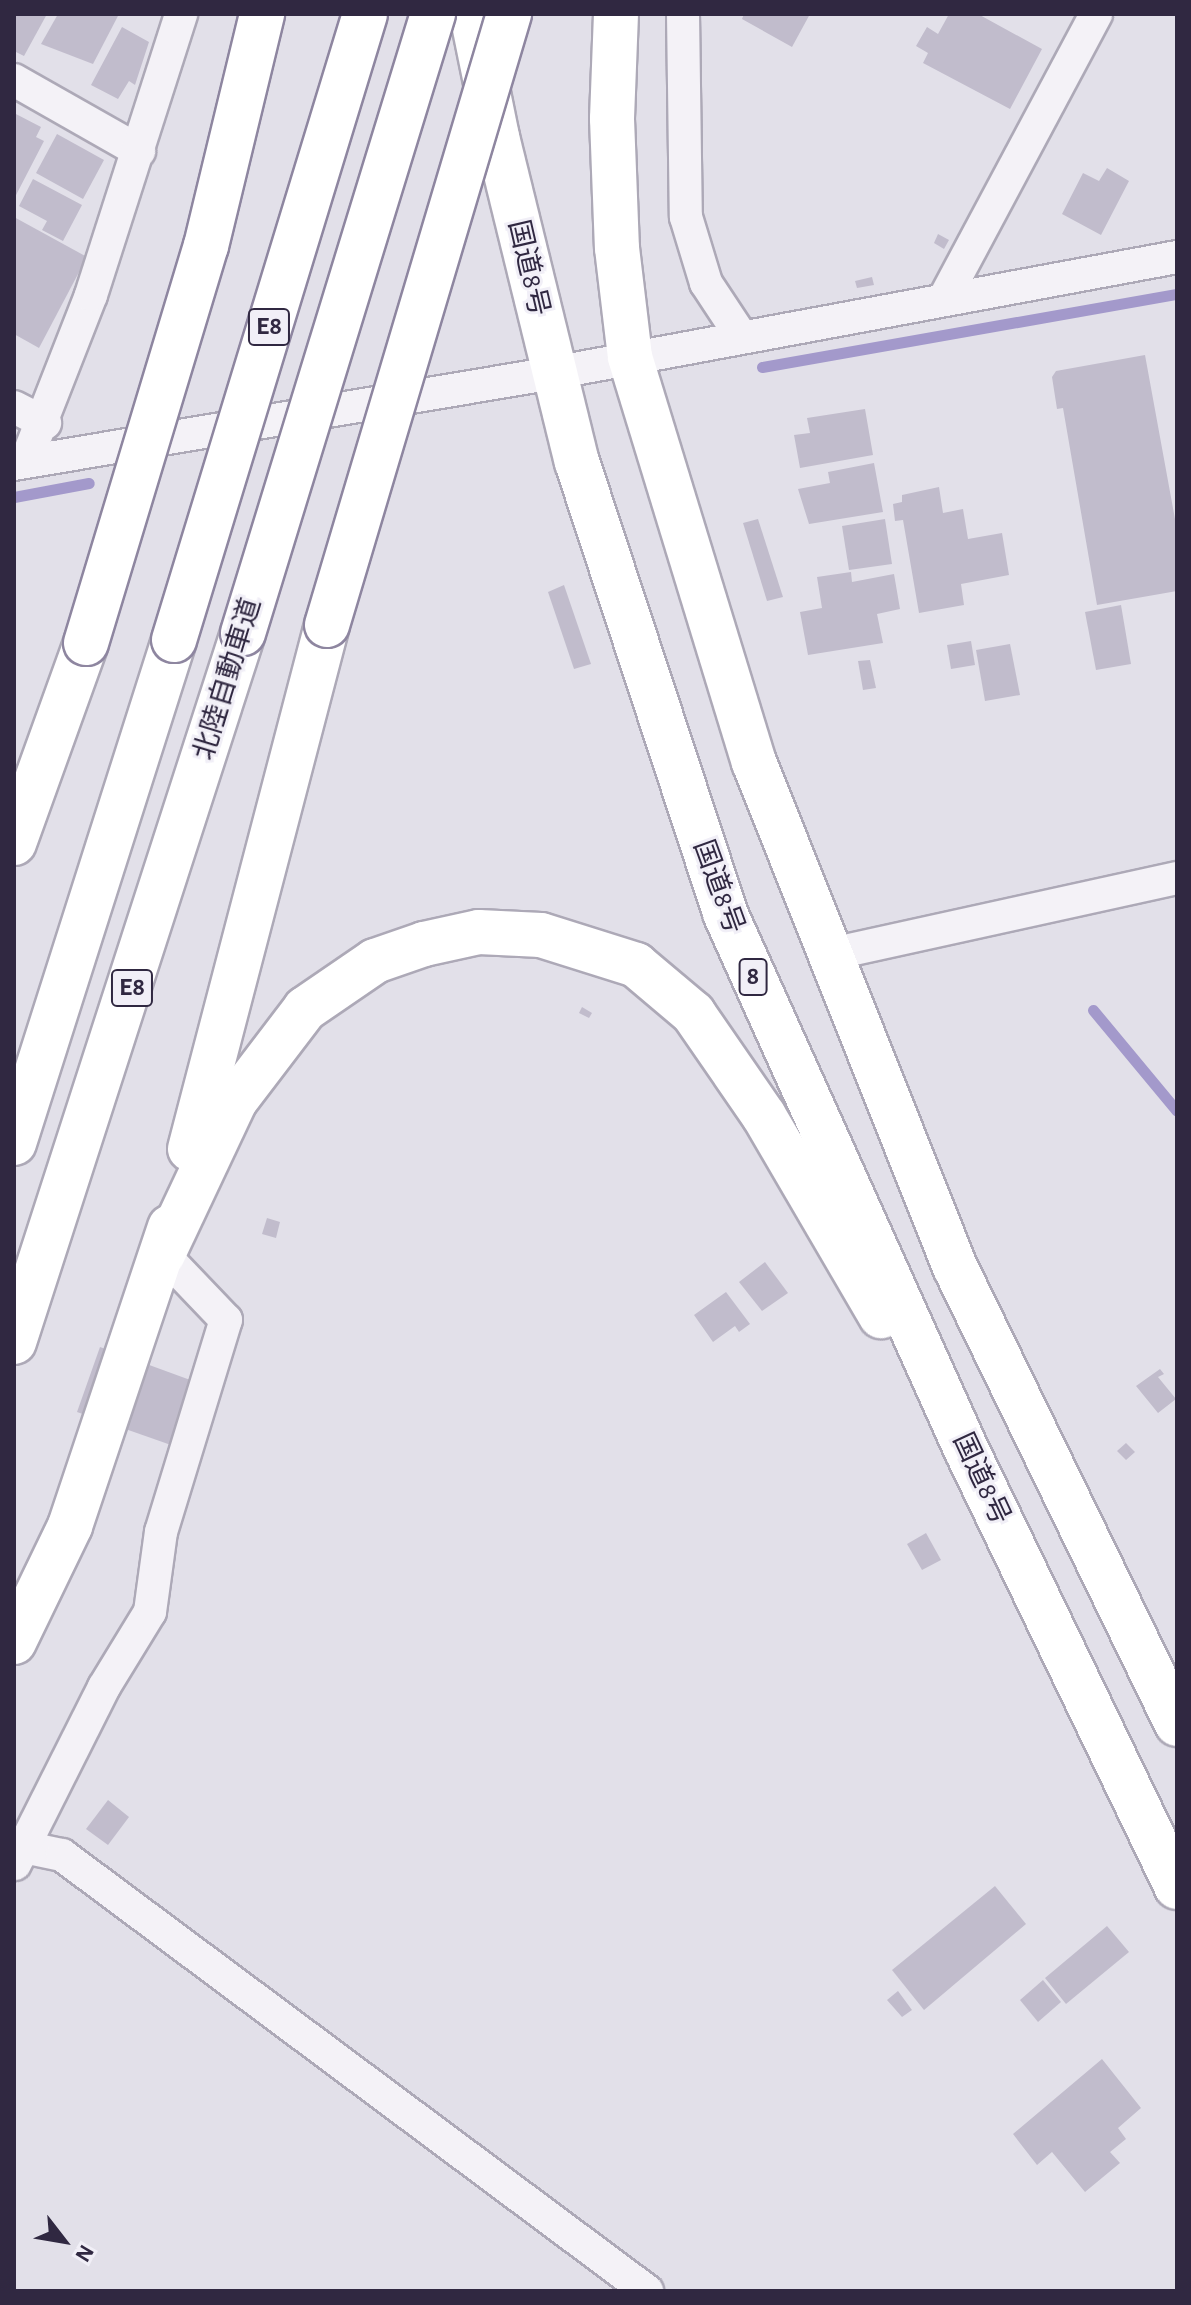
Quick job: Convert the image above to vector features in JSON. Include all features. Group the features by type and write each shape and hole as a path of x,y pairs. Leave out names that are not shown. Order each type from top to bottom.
{"highway":[{"path":"14,843 86,643 206,246 262,14"},
{"name":"E8","path":"14,1143 174,640 365,14"},
{"name":"北陸自動車道","path":"14,1342 243,633 433,14"},
{"name":"国道8号","path":"472,14 553,373 725,913 966,1449 1177,1887"},
{"path":"14,1642 70,1526 163,1254 327,625 509,14"},
{"path":"616,14 617,234 630,357 754,762 827,955 955,1267 1177,1724"},
{"path":"163,1254 235,1101 305,1009 375,961 424,944 479,932 541,935 636,965 693,1013 764,1116 832,1238 966,1449"}],"street":[{"path":"20,463 45,423 139,151 181,14"},
{"path":"683,14 686,217 706,283 741,336"},
{"path":"944,299 1096,14"},
{"path":"14,80 139,151"},
{"path":"20,463 553,373 1177,257"},
{"path":"14,407 45,423"},
{"path":"827,955 1177,878"},
{"path":"163,1254 226,1320 161,1532 150,1612 104,1687 17,1853 62,1855 647,2291"}],"building":[{"path":"14,14 47,14 24,56 14,51"},
{"path":"58,14 119,14 93,64 41,44"},
{"path":"744,14 810,14 792,47 742,19"},
{"path":"949,14 978,14 1042,49 1010,109 923,63 928,53 916,46 927,27 938,34"},
{"path":"122,27 149,42 135,85 129,81 118,99 91,85"},
{"path":"14,113 41,127 36,137 44,141 14,199"},
{"path":"57,134 104,160 83,199 36,173"},
{"path":"1107,168 1129,181 1101,235 1062,214 1083,173 1099,181"},
{"path":"33,179 82,205 63,241 42,230 47,221 19,206"},
{"path":"14,217 87,257 39,348 14,334"},
{"path":"938,234 949,240 944,249 934,243"},
{"path":"872,277 874,285 857,288 855,281"},
{"path":"1145,355 1177,530 1177,591 1097,605 1063,408 1057,409 1052,377 1056,371"},
{"path":"865,409 873,455 800,468 794,435 810,433 807,418"},
{"path":"874,463 883,512 809,524 798,489 830,483 828,472"},
{"path":"939,487 943,513 963,509 968,539 1002,533 1009,575 961,584 964,605 919,613 903,520 895,521 893,504 902,502 902,495"},
{"path":"758,519 783,597 767,601 743,523"},
{"path":"885,519 892,564 849,570 842,526"},
{"path":"851,572 852,582 894,574 900,609 877,614 883,643 808,655 800,612 822,608 817,577"},
{"path":"564,585 591,664 574,669 548,592"},
{"path":"1121,605 1131,664 1096,670 1085,612"},
{"path":"971,641 975,665 951,669 947,645"},
{"path":"1010,644 1020,695 985,701 976,650"},
{"path":"870,660 876,688 863,690 858,661"},
{"path":"582,1007 592,1013 589,1018 579,1013"},
{"path":"267,1218 280,1222 276,1238 262,1234"},
{"path":"765,1262 788,1293 762,1311 739,1282"},
{"path":"726,1292 750,1324 739,1332 735,1326 713,1342 694,1315"},
{"path":"100,1347 193,1381 171,1445 77,1412"},
{"path":"1160,1369 1164,1374 1158,1377 1176,1399 1158,1413 1136,1386"},
{"path":"1126,1443 1135,1452 1126,1460 1117,1451"},
{"path":"926,1533 941,1560 922,1570 907,1544"},
{"path":"108,1800 129,1817 108,1845 86,1829"},
{"path":"995,1886 1026,1924 924,2010 892,1970"},
{"path":"1107,1926 1129,1952 1066,2004 1045,1978"},
{"path":"1043,1980 1061,2002 1038,2022 1020,2000"},
{"path":"898,1991 912,2010 902,2017 887,2000"},
{"path":"1102,2059 1141,2108 1118,2128 1126,2139 1110,2152 1120,2163 1085,2192 1052,2152 1037,2165 1013,2134"}],"waterway":[{"path":"762,367 1177,294"},
{"path":"14,497 89,483"},
{"path":"1093,1010 1177,1111"}]}
